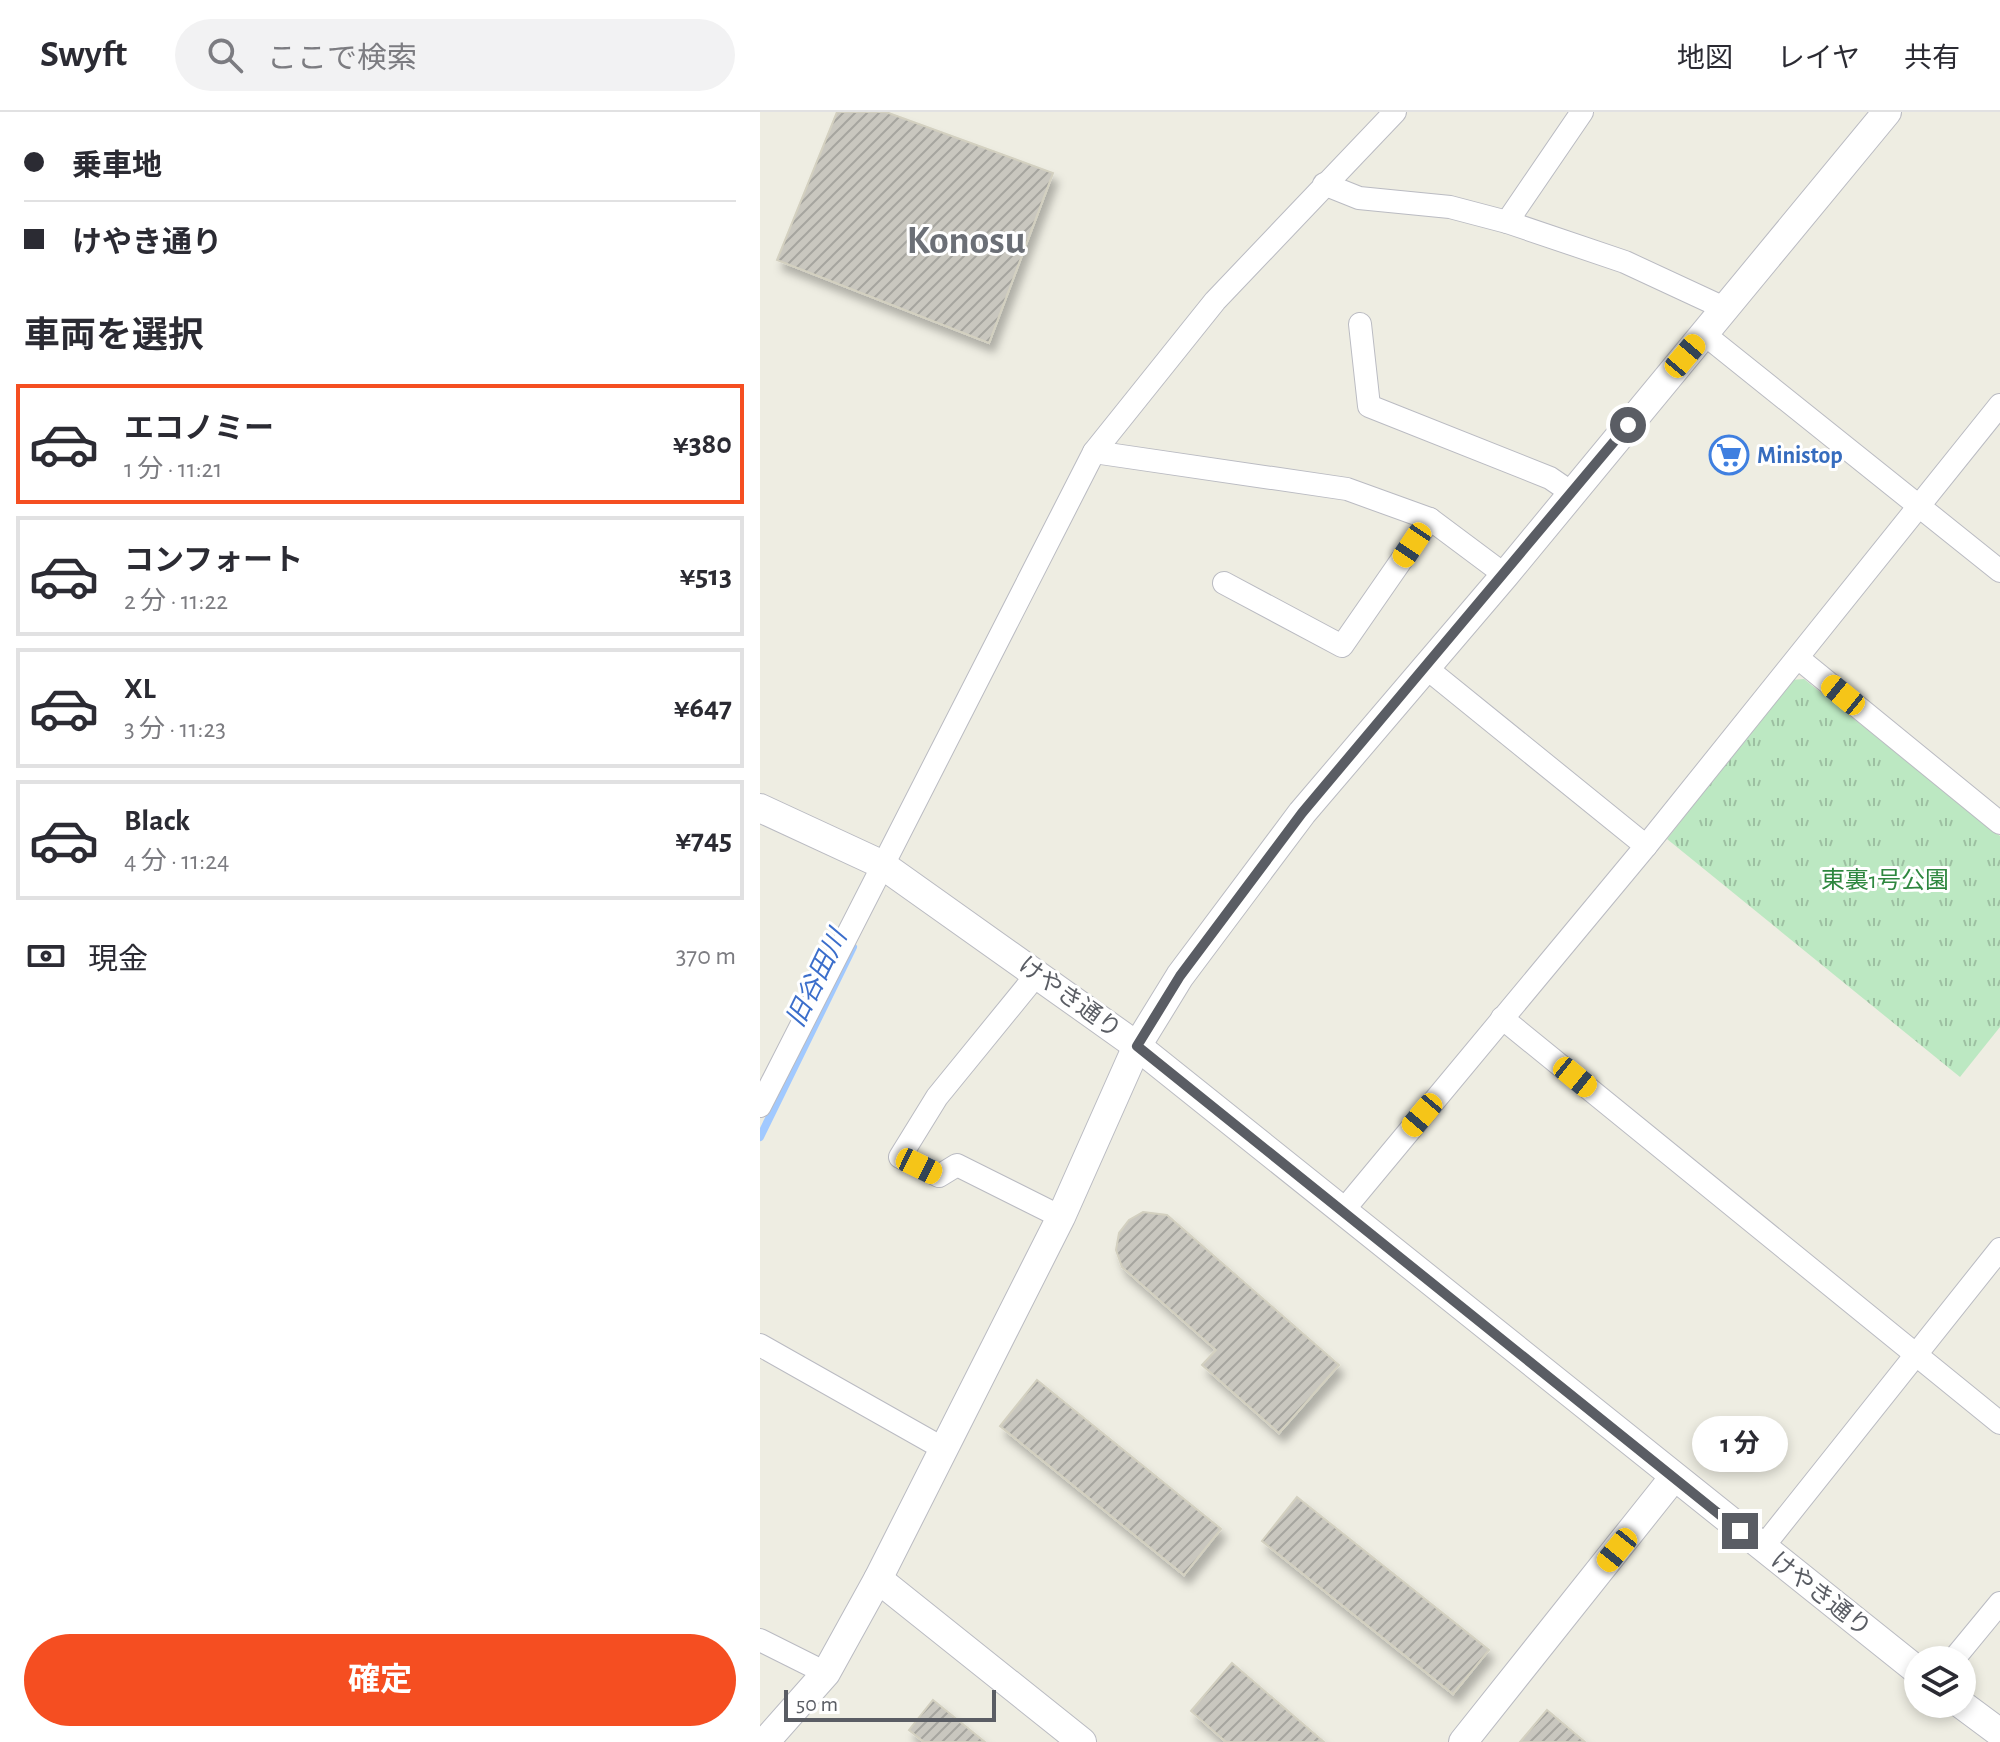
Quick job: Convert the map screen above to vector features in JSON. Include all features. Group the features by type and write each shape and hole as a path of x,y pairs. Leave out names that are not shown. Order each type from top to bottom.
{"street":[{"path":"760,1106 1094,452 1215,301 1395,112"},
{"path":"1507,222 1582,112"},
{"path":"765,1742 826,1673 878,1579 1061,1217 1137,1046 1180,976 1302,813 1505,575 1887,112"},
{"path":"1324,184 1359,198 1450,207 1507,222 1625,262 1724,308"},
{"path":"1360,324 1369,406 1550,478 1572,493"},
{"path":"1704,334 2000,571"},
{"path":"1342,1212 1646,846 2000,405"},
{"path":"1094,452 1347,489 1430,519 1505,575"},
{"path":"1224,583 1342,646 1430,519"},
{"path":"1798,658 2000,823"},
{"path":"1425,667 1646,846"},
{"name":"けやき通り","path":"760,808 881,864 1137,1046 1904,1660"},
{"path":"1038,973 937,1097 900,1157 939,1176 957,1165 1061,1217"},
{"path":"1502,1018 2000,1423"},
{"path":"1762,1548 2000,1249"},
{"path":"760,1345 944,1449"},
{"path":"1463,1742 1674,1477"},
{"path":"878,1579 1082,1742"},
{"path":"1965,1646 2000,1603"},
{"path":"760,1640 826,1673"},
{"path":"1976,1715 2000,1733"}],"green space":[{"name":"東裏1号公園","path":"1804,679 2000,836 2000,1027 1960,1077 1667,839 1791,680"}],"building":[{"path":"837,112 886,112 1053,173 989,343 777,260"},
{"path":"1143,1212 1167,1215 1339,1365 1279,1433 1202,1365 1216,1350 1122,1267 1116,1250 1119,1233 1129,1220"},
{"path":"1037,1380 1221,1529 1184,1575 1000,1426"},
{"path":"1297,1497 1489,1650 1453,1694 1262,1541"},
{"path":"1232,1663 1324,1742 1226,1742 1191,1711"},
{"path":"933,1700 985,1742 924,1742 909,1730"},
{"path":"1547,1710 1585,1742 1520,1742"}],"waterway":[{"name":"旧谷田川","path":"760,1137 853,947"}],"place":[{"name":"Ministop","path":"1729,455"}],"district":[{"name":"Konosu","path":"966,239"}],"route":[{"path":"1628,425 1302,813 1180,976 1137,1046 1740,1531"}]}
